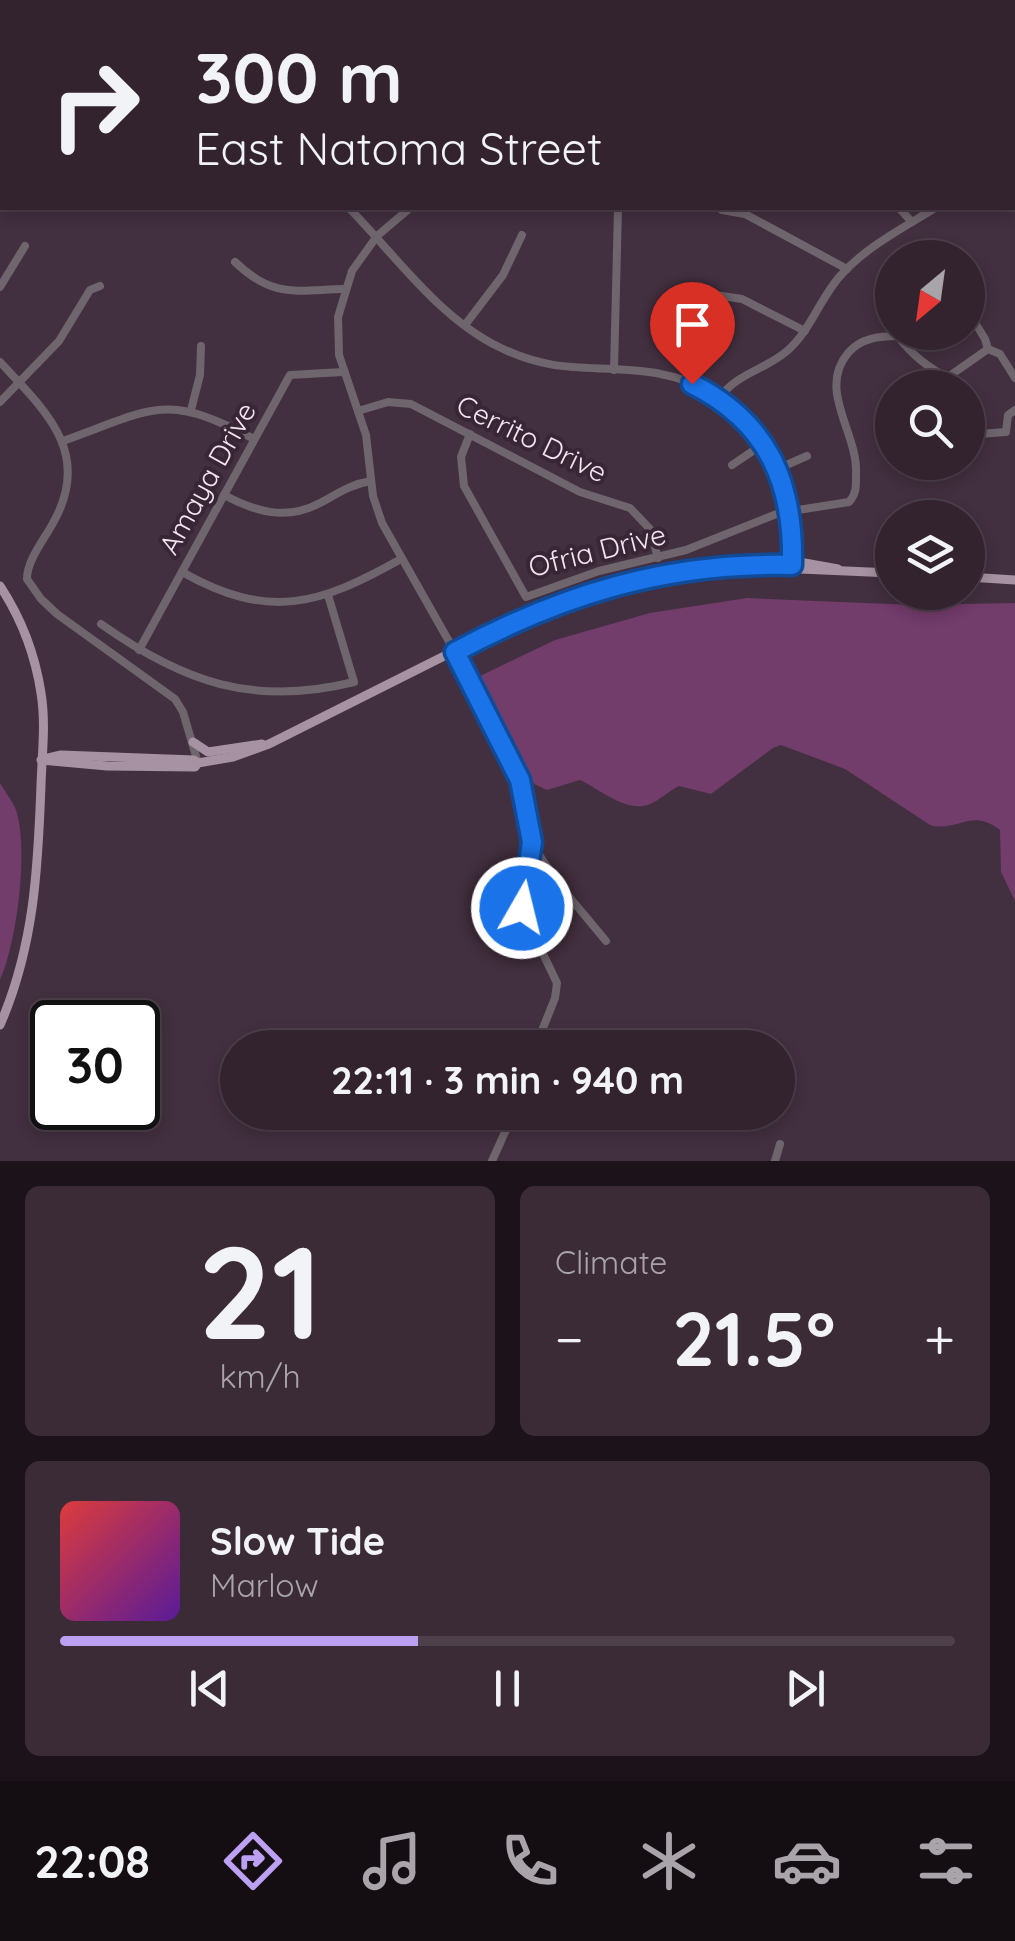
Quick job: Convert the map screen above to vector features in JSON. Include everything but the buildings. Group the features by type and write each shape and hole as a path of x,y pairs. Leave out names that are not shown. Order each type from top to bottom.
{"main road":[{"path":"42,760 107,766 194,767 233,757 270,744 529,614 610,586 696,570 792,565 800,569 875,572"},
{"path":"985,578 1015,580"},
{"path":"0,586 24,630 35,662 42,712 36,884 30,936 0,1025"},
{"path":"193,742 208,752 270,744"}],"street":[{"path":"351,210 465,326 497,346 561,368 664,375 692,384 742,417 778,469 790,511 792,565"},
{"path":"408,210 377,236 359,258 344,290 337,332 343,372 366,435 370,482 382,524 518,772 532,842 522,908 557,983 542,1030"},
{"path":"614,370 618,210"},
{"path":"722,210 745,214 846,269"},
{"path":"901,210 912,222"},
{"path":"719,399 733,382 786,352 805,331 824,296 846,269 932,210"},
{"path":"465,326 503,274 522,235"},
{"path":"0,287 25,246"},
{"path":"235,262 256,281 272,288 344,290"},
{"path":"0,402 59,341 90,290 100,286"},
{"path":"702,294 742,298 805,331"},
{"path":"985,337 988,348"},
{"name":"Ofria Drive","path":"470,434 461,457 464,486 526,597 580,576 686,550 765,518 853,499 855,449 836,394 838,371 845,356 860,343 875,338"},
{"path":"192,410 200,375 200,346"},
{"path":"957,370 988,348"},
{"path":"988,348 1000,354 1015,378"},
{"path":"910,350 935,370"},
{"path":"0,362 48,414 63,441 68,470 64,501 29,565 27,579 57,614 175,700 198,763"},
{"name":"Amaya Drive","path":"139,650 290,374 343,372"},
{"name":"Cerrito Drive","path":"358,411 382,402 406,402 580,492 630,508 650,529 658,558"},
{"path":"63,441 164,408 192,410 216,418 254,439"},
{"path":"985,434 1006,432 1008,415 1015,410"},
{"path":"732,465 764,444"},
{"path":"778,469 807,456"},
{"path":"224,494 254,510 292,513 316,506 353,485 370,482"},
{"path":"182,572 223,592 251,600 286,602 328,595 401,558"},
{"path":"101,624 180,672 243,690 295,692 354,682 328,595"},
{"path":"532,842 556,881 606,941"},
{"path":"492,1161 506,1130"},
{"path":"775,1161 780,1144"}],"shaded area":[{"path":"747,598 875,603 875,610 985,610 985,604 1015,603 1015,901 1001,872 1000,830 972,820 949,826 930,825 845,769 781,745 711,794 679,786 641,806 623,803 580,780 547,790 534,784 478,677 555,640 650,613"},
{"path":"0,783 16,810 21,871 12,943 0,980"}],"route":[{"path":"522,908 532,842 520,780 455,652 529,614 610,586 696,570 792,565 793,522 783,483 770,454 754,430 733,410 692,384"}]}
